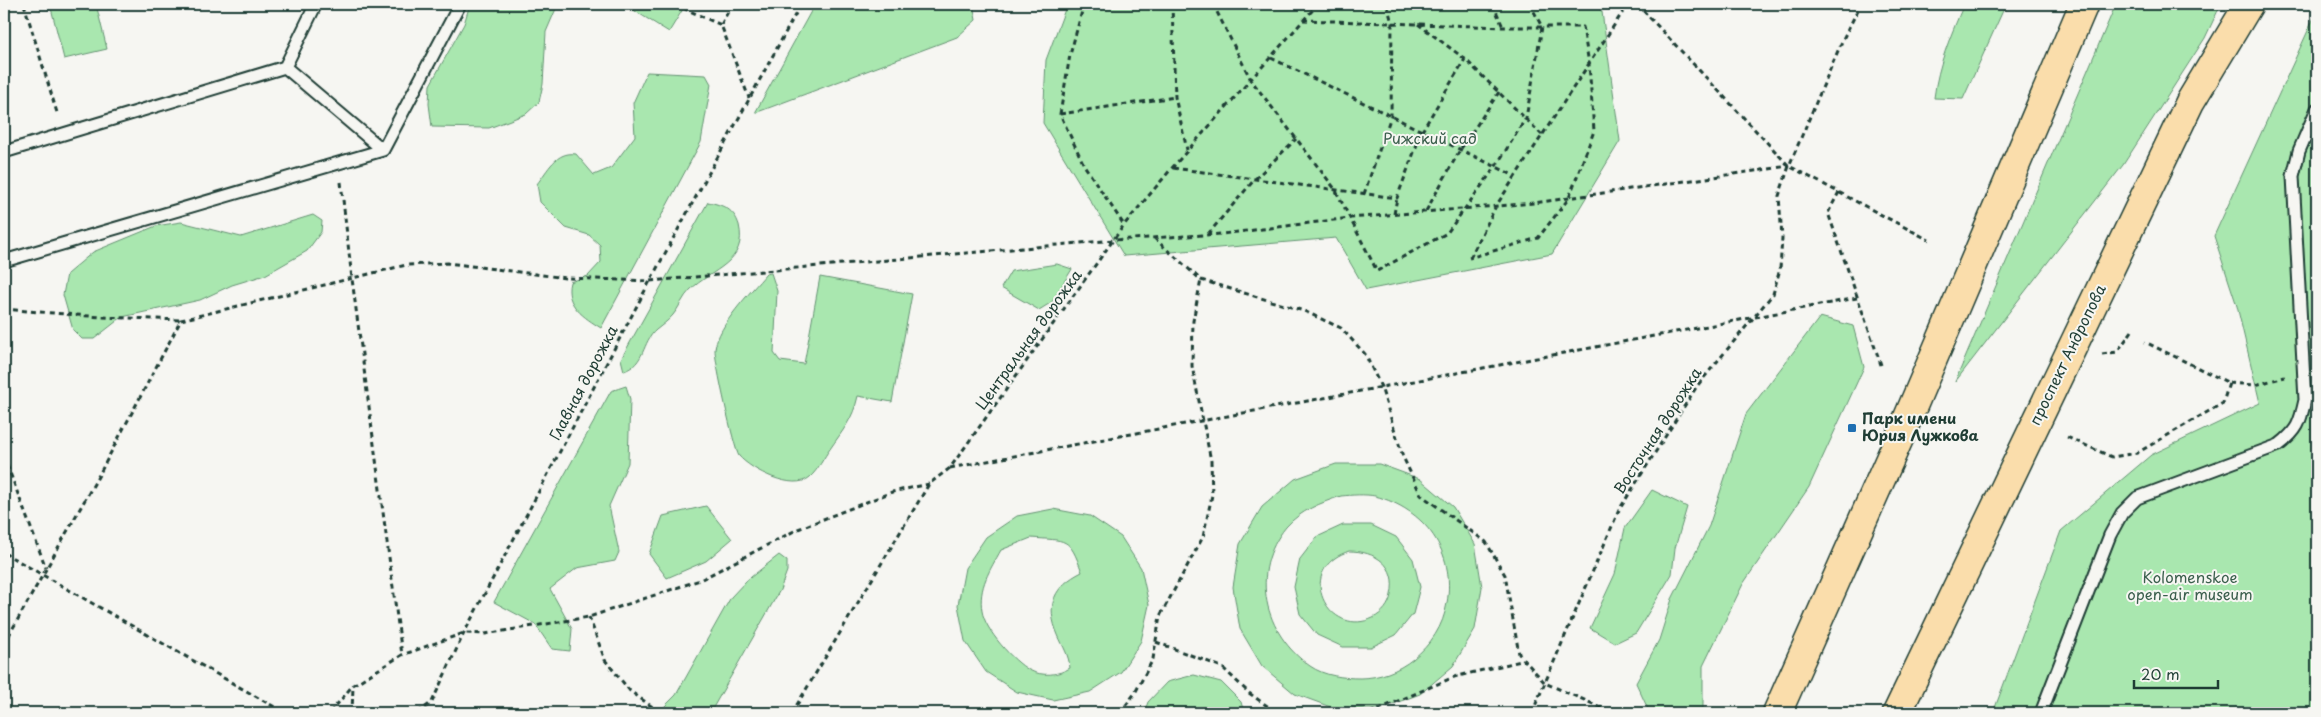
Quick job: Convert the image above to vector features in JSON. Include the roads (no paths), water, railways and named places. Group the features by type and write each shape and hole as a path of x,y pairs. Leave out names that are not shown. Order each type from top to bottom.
{"main road":[{"path":"1777,713 1901,434 2084,4"},
{"name":"проспект Андропова","path":"1897,713 2190,102 2249,4"}],"lane":[{"path":"4,152 285,67 316,4"},
{"path":"4,261 382,150 460,4"},
{"path":"285,67 382,150"},
{"path":"2041,713 2110,536 2122,513 2137,498 2279,445 2300,424 2305,400 2293,176 2299,151 2317,109"}],"place":[{"name":"Парк имени Юрия Лужкова","path":"1852,428"}],"park label":[{"name":"Рижский сад","path":"1430,139"},
{"name":"Kolomenskoe open-air museum","path":"2190,586"}]}
